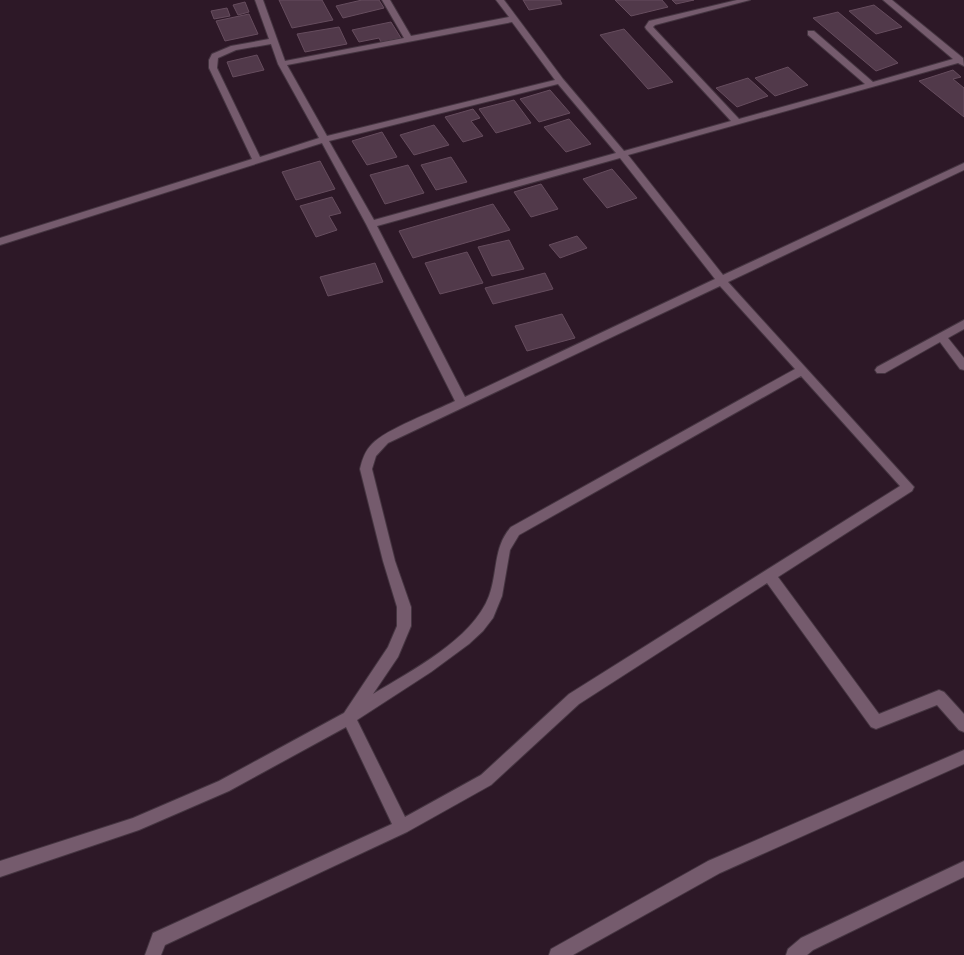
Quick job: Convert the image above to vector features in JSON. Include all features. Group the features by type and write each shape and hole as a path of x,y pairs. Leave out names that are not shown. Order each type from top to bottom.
{"street":[{"path":"258,0 282,64 371,224 462,403"},
{"path":"386,0 409,39"},
{"path":"153,955 159,939 402,827 486,780 574,699 908,487 722,281 622,154 560,81 500,0"},
{"path":"737,122 648,27 652,23 746,0"},
{"path":"887,0 962,62"},
{"path":"282,64 513,19"},
{"path":"811,33 872,85"},
{"path":"257,161 213,68 212,61 216,55 223,51 274,41"},
{"path":"371,224 737,122 962,62"},
{"path":"0,242 323,140 560,81"},
{"path":"349,718 392,652 404,626 404,607 389,561 366,469 368,458 373,449 384,440 964,166"},
{"path":"882,370 964,324"},
{"path":"941,336 964,366"},
{"path":"0,869 134,825 190,801 224,786 349,718 441,657 468,637 487,615 499,586 504,547 508,538 515,531 803,370"},
{"path":"769,575 876,722 939,697 964,725"},
{"path":"349,718 402,827"},
{"path":"557,955 714,867 964,757"},
{"path":"794,955 807,944 964,869"}],"building":[{"path":"279,0 322,0 333,20 292,28"},
{"path":"362,0 379,0 384,8 343,18 336,6"},
{"path":"523,0 560,0 562,4 529,10"},
{"path":"615,0 662,0 668,7 631,16"},
{"path":"672,0 694,0 676,4"},
{"path":"245,2 249,12 238,15 233,5"},
{"path":"874,5 902,27 876,34 849,11"},
{"path":"227,8 230,16 214,19 211,11"},
{"path":"838,12 898,63 876,71 813,18"},
{"path":"249,14 258,34 225,41 216,21"},
{"path":"391,22 401,38 381,42 379,38 359,42 352,30"},
{"path":"339,27 347,44 305,52 297,34"},
{"path":"624,29 673,82 648,89 600,35"},
{"path":"257,55 264,70 233,77 227,62"},
{"path":"788,67 808,85 775,96 755,78"},
{"path":"953,70 961,77 953,79 964,88 964,117 919,81"},
{"path":"748,78 768,96 737,107 716,88"},
{"path":"550,90 570,113 539,122 520,99"},
{"path":"514,100 531,123 496,133 479,109"},
{"path":"473,109 480,118 471,121 483,136 463,142 445,117"},
{"path":"569,119 591,144 566,152 544,127"},
{"path":"434,125 449,145 414,155 400,135"},
{"path":"382,132 397,157 367,165 352,141"},
{"path":"451,157 467,182 436,190 421,165"},
{"path":"320,161 335,189 296,200 282,172"},
{"path":"408,165 424,193 385,204 370,175"},
{"path":"612,169 637,198 607,208 583,179"},
{"path":"541,184 558,209 531,217 514,192"},
{"path":"332,197 341,213 329,216 337,230 316,237 300,206"},
{"path":"493,204 510,230 413,258 399,231"},
{"path":"577,236 587,248 560,258 549,245"},
{"path":"509,240 524,269 492,276 478,247"},
{"path":"467,252 483,283 440,294 425,263"},
{"path":"375,263 383,282 328,296 320,277"},
{"path":"545,273 553,289 493,304 485,288"},
{"path":"562,314 575,338 527,351 515,326"}]}
